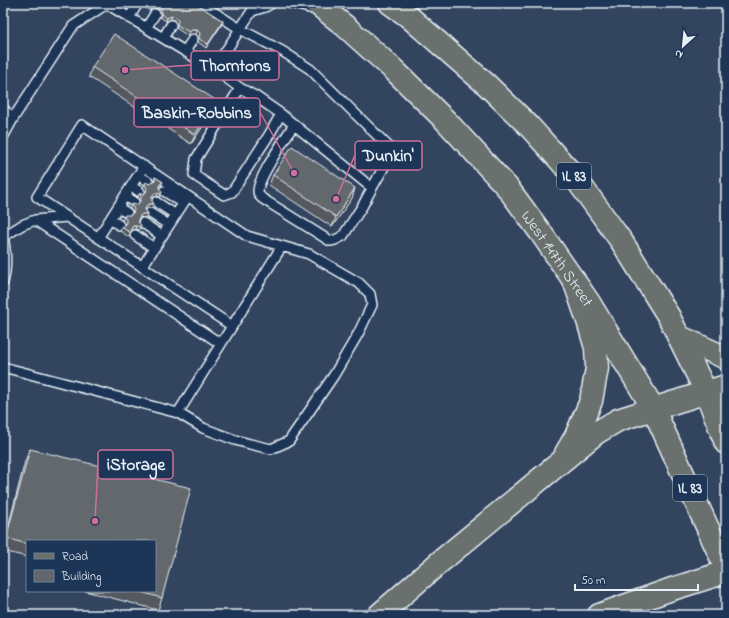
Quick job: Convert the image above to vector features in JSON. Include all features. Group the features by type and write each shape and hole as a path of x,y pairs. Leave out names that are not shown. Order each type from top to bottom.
{"main road":[{"name":"IL 83","path":"390,3 408,16 487,84 528,125 574,176 622,242 669,317 678,336 716,389 726,443"},
{"name":"West 147th Street","path":"322,8 345,26 394,70 455,131 507,187 541,233 574,280 653,408 726,568"},
{"path":"562,460 576,436 591,401 597,368 596,348 574,280"},
{"path":"678,336 726,358"},
{"path":"379,615 447,556 596,433 618,420 716,389"},
{"path":"599,615 669,590 726,572"}],"lane":[{"path":"129,18 138,3"},
{"path":"200,3 209,13 282,51 310,69 392,151 363,205 339,239 330,240 263,199 258,194 260,184 294,124"},
{"path":"214,69 252,7 265,7 272,3"},
{"path":"289,3 322,8"},
{"path":"3,138 7,113 73,26 108,4 214,69 240,88 255,96 281,114 372,188"},
{"path":"146,28 155,14"},
{"path":"163,38 171,25"},
{"path":"185,52 193,39"},
{"path":"240,88 196,159 194,168 194,175 224,195 232,192 281,114"},
{"path":"185,200 144,166 82,125 37,197 232,326"},
{"path":"98,238 144,166"},
{"path":"138,175 148,181"},
{"path":"131,186 140,192"},
{"path":"3,367 178,413 203,428 235,440 271,449 289,442 334,375 358,334 372,305 370,294 359,283 309,254 247,236 185,200 164,191"},
{"path":"124,196 134,202"},
{"path":"142,267 185,200"},
{"path":"156,202 176,215"},
{"path":"118,207 127,213"},
{"path":"150,213 169,225"},
{"path":"3,282 5,274 5,245 3,237 22,225 35,220 67,217"},
{"path":"110,219 119,225"},
{"path":"35,220 220,344"},
{"path":"143,223 162,236"},
{"path":"135,236 154,248"},
{"path":"178,413 282,246"}],"building":[{"path":"144,3 195,3 223,21 208,44 199,39 200,33 197,30 192,30 189,32 177,25 178,21 176,17 172,16 167,18 161,14 162,11 160,6 156,5 151,7"},
{"path":"114,34 217,101 195,135 92,67"},
{"path":"292,146 355,188 336,217 273,175"},
{"path":"155,177 163,182 159,187 162,192 161,194 155,193 152,196 152,201 154,204 149,204 146,206 145,210 148,214 142,214 140,216 138,220 141,225 140,227 133,226 131,233 121,227 125,225 126,222 124,217 125,215 130,215 133,213 134,210 131,205 138,204 141,199 139,194 144,194 146,192 146,182 149,184 152,183 155,180"},
{"path":"30,449 191,488 162,598 141,592 156,592 156,540 26,540 26,544 6,538"}],"place":[{"name":"Thorntons","path":"125,70"},
{"name":"Baskin-Robbins","path":"294,173"},
{"name":"Dunkin'","path":"336,199"},
{"name":"iStorage","path":"95,521"}]}
